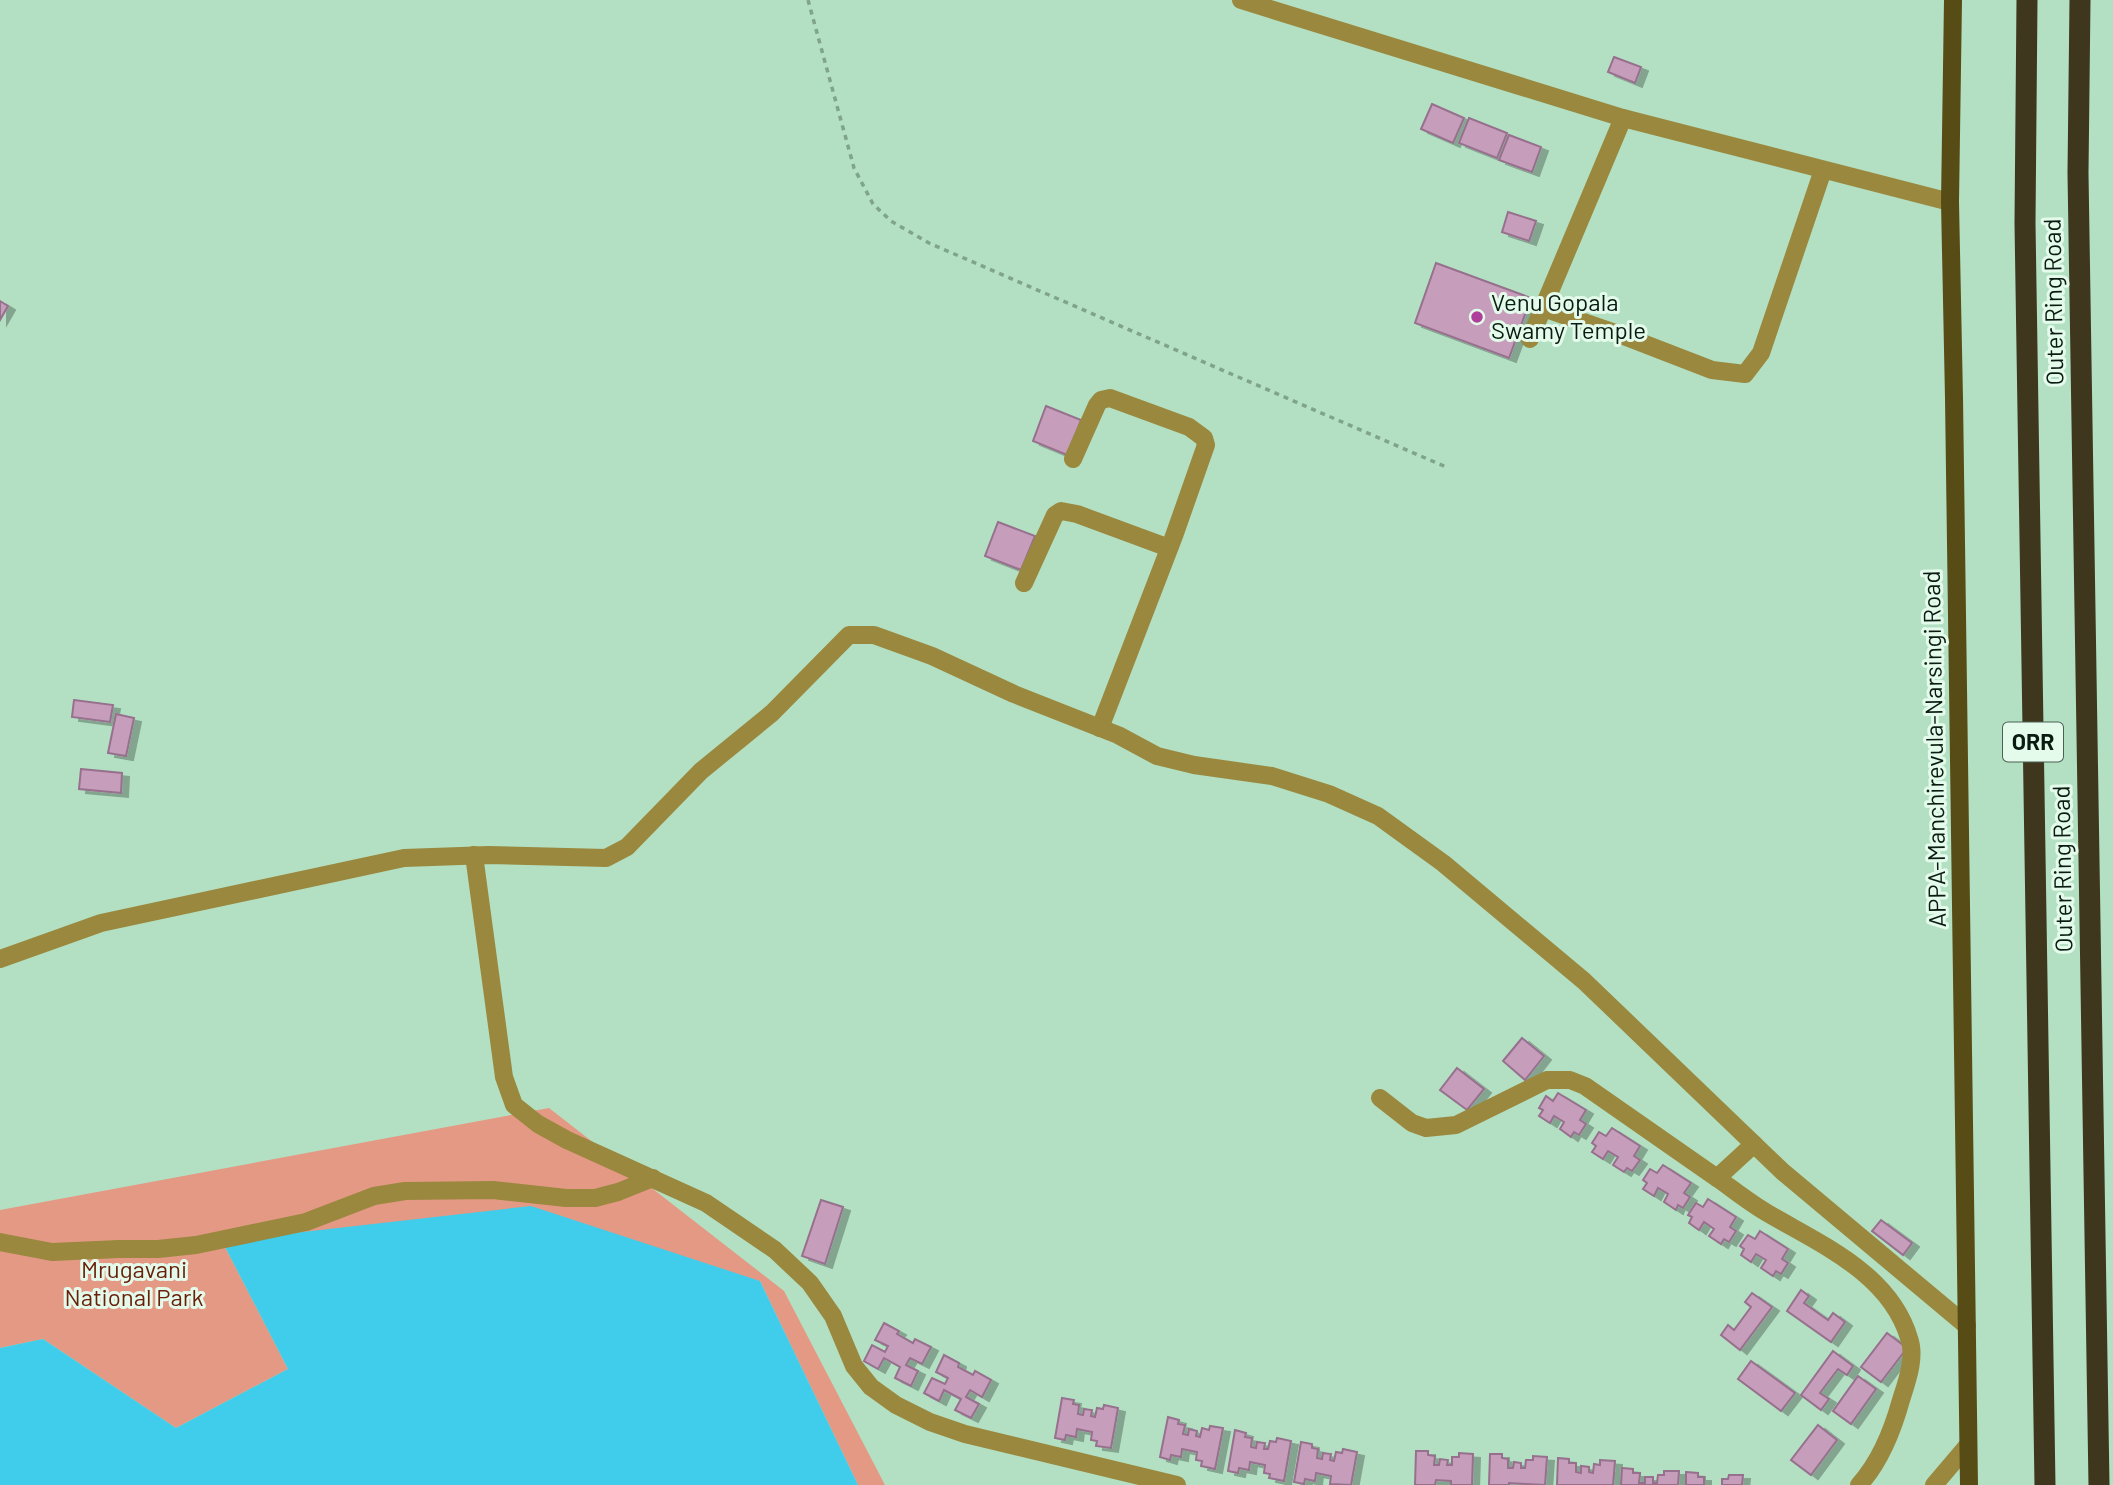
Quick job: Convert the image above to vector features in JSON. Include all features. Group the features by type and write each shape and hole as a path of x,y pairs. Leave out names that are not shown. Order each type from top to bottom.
{"highway":[{"name":"Outer Ring Road","path":"2026,0 2024,198 2045,1485"},
{"name":"Outer Ring Road","path":"2080,0 2078,173 2099,1485"}],"main road":[{"name":"APPA-Manchirevula-Narsingi Road","path":"1953,0 1950,202 1969,1485"}],"street":[{"path":"1241,0 1623,118 1950,202"},
{"path":"1531,339 1623,118"},
{"path":"1543,309 1712,370 1745,374 1762,354 1823,170"},
{"path":"1073,459 1097,405 1101,400 1110,398 1198,432 1206,445 1170,548 1100,728"},
{"path":"1024,583 1055,515 1061,511 1077,514 1170,548"},
{"path":"0,959 101,923 404,858 474,855 606,858 627,846 701,771 772,713 849,635 874,635 1100,728 1157,756 1194,765 1272,776 1329,794 1378,816 1443,863 1584,981 1783,1172 1967,1326"},
{"path":"474,855 504,1077 514,1105 538,1124 567,1140 706,1203 775,1250 810,1283 833,1316 854,1366 871,1387 897,1405 930,1422 965,1434 1177,1485"},
{"path":"1380,1098 1412,1123 1426,1128 1456,1125 1547,1080 1570,1080 1585,1086 1767,1213 1819,1242 1861,1270 1895,1306 1910,1339 1910,1370 1882,1451 1859,1485"},
{"path":"1717,1178 1754,1144"},
{"path":"0,1242 52,1252 171,1248 306,1222 374,1196 405,1191 493,1190 566,1198 596,1198 653,1178"},
{"path":"1934,1485 1968,1445"}],"path":[{"path":"808,0 854,169 873,204 891,221 929,243 1446,467"}],"green space":[{"name":"Mrugavani National Park","path":"549,1108 784,1291 885,1485 858,1485 760,1281 222,1241 288,1369 176,1428 43,1339 0,1348 0,1210"}],"water":[{"path":"531,1206 760,1281 858,1485 0,1485 0,1348 43,1339 176,1428 288,1369 222,1241"}],"building":[{"path":"1614,57 1641,67 1635,83 1608,72"},
{"path":"1432,104 1464,118 1453,143 1421,129"},
{"path":"1469,118 1507,133 1497,158 1459,143"},
{"path":"1509,135 1541,147 1532,172 1499,160"},
{"path":"1508,212 1536,221 1529,241 1502,232"},
{"path":"1436,263 1531,298 1509,358 1415,323"},
{"path":"0,301 8,306 0,320"},
{"path":"1046,406 1081,420 1067,455 1033,441"},
{"path":"998,522 1035,536 1021,570 985,556"},
{"path":"74,700 113,705 110,722 72,717"},
{"path":"116,714 134,718 126,756 108,753"},
{"path":"81,769 122,773 121,793 79,789"},
{"path":"1522,1038 1544,1056 1525,1080 1503,1061"},
{"path":"1457,1068 1484,1089 1467,1110 1440,1090"},
{"path":"1558,1093 1586,1110 1580,1120 1586,1124 1579,1135 1574,1132 1571,1137 1560,1129 1564,1122 1554,1116 1550,1123 1539,1116 1543,1110 1539,1108 1546,1096 1553,1101"},
{"path":"1612,1128 1640,1146 1634,1156 1640,1160 1632,1171 1627,1168 1624,1172 1613,1165 1618,1157 1608,1151 1603,1159 1592,1152 1596,1146 1592,1143 1599,1132 1606,1136"},
{"path":"1663,1165 1691,1183 1684,1193 1690,1197 1683,1208 1678,1205 1676,1210 1664,1202 1668,1194 1658,1188 1654,1196 1643,1189 1647,1183 1643,1180 1650,1169 1657,1173"},
{"path":"1708,1199 1736,1217 1730,1227 1736,1231 1729,1242 1724,1239 1721,1244 1709,1236 1714,1229 1704,1222 1699,1230 1689,1223 1692,1217 1688,1215 1696,1203 1703,1207"},
{"path":"821,1200 843,1207 825,1264 802,1256"},
{"path":"1881,1220 1912,1243 1903,1255 1872,1231"},
{"path":"1760,1231 1788,1249 1782,1259 1788,1263 1781,1274 1776,1271 1773,1276 1761,1268 1766,1260 1756,1254 1751,1262 1741,1255 1744,1249 1740,1246 1748,1235 1755,1239"},
{"path":"1801,1290 1809,1296 1804,1303 1828,1320 1833,1313 1845,1322 1831,1342 1787,1311"},
{"path":"1752,1293 1772,1307 1740,1350 1721,1335 1728,1325 1734,1330 1751,1307 1745,1302"},
{"path":"884,1323 913,1343 915,1339 931,1347 922,1364 910,1358 906,1365 918,1371 911,1386 895,1378 900,1367 884,1358 878,1369 864,1361 872,1345 885,1352 888,1346 875,1340"},
{"path":"1887,1333 1907,1348 1881,1382 1861,1367"},
{"path":"1833,1351 1853,1366 1847,1375 1838,1369 1820,1393 1829,1399 1821,1410 1801,1395"},
{"path":"944,1355 973,1375 975,1371 991,1380 982,1397 970,1390 966,1397 979,1404 971,1418 955,1410 961,1399 944,1390 939,1401 924,1393 932,1378 945,1384 948,1378 936,1372"},
{"path":"1751,1361 1795,1393 1781,1411 1738,1379"},
{"path":"1858,1376 1876,1389 1851,1424 1833,1411"},
{"path":"1062,1398 1074,1400 1073,1404 1079,1405 1078,1414 1083,1415 1084,1409 1092,1410 1091,1416 1095,1417 1097,1408 1103,1409 1104,1405 1118,1408 1111,1448 1096,1446 1097,1441 1091,1440 1092,1432 1077,1429 1076,1437 1066,1435 1065,1440 1055,1438"},
{"path":"1168,1417 1185,1425 1183,1434 1188,1435 1189,1429 1197,1431 1196,1436 1200,1437 1202,1428 1223,1428 1215,1469 1201,1466 1202,1461 1196,1460 1197,1452 1182,1449 1181,1457 1171,1455 1170,1460 1160,1457"},
{"path":"1818,1425 1837,1440 1811,1475 1791,1460"},
{"path":"1235,1430 1252,1438 1251,1447 1256,1448 1257,1442 1265,1443 1264,1449 1268,1449 1270,1441 1276,1442 1277,1438 1291,1441 1284,1481 1269,1478 1270,1474 1264,1473 1265,1465 1250,1462 1249,1470 1239,1468 1238,1473 1228,1471"},
{"path":"1301,1442 1312,1444 1312,1448 1318,1449 1317,1458 1322,1459 1323,1453 1331,1454 1330,1460 1334,1461 1336,1452 1342,1453 1343,1449 1357,1452 1351,1485 1330,1484 1331,1476 1316,1473 1315,1481 1305,1479 1304,1484 1294,1482"},
{"path":"1416,1451 1428,1451 1428,1455 1435,1456 1434,1465 1439,1465 1440,1459 1448,1460 1447,1465 1452,1465 1452,1457 1459,1457 1459,1453 1473,1454 1472,1485 1451,1485 1451,1481 1436,1480 1435,1485 1415,1485"},
{"path":"1490,1454 1502,1454 1502,1458 1508,1459 1508,1468 1513,1468 1514,1462 1521,1463 1521,1468 1525,1468 1526,1460 1533,1460 1533,1456 1547,1457 1545,1485 1489,1485"},
{"path":"1558,1458 1576,1463 1576,1472 1581,1473 1581,1466 1589,1467 1589,1472 1593,1473 1594,1464 1600,1465 1600,1460 1615,1461 1613,1485 1557,1485"},
{"path":"1622,1468 1640,1473 1639,1483 1645,1483 1645,1477 1653,1477 1653,1483 1657,1483 1658,1475 1664,1475 1664,1471 1679,1471 1678,1485 1621,1485"},
{"path":"1686,1472 1698,1473 1698,1477 1704,1477 1704,1485 1686,1485"},
{"path":"1729,1475 1743,1475 1742,1485 1722,1485 1722,1479 1728,1479"}],"place":[{"name":"Venu Gopala Swamy Temple","path":"1477,317"}]}
